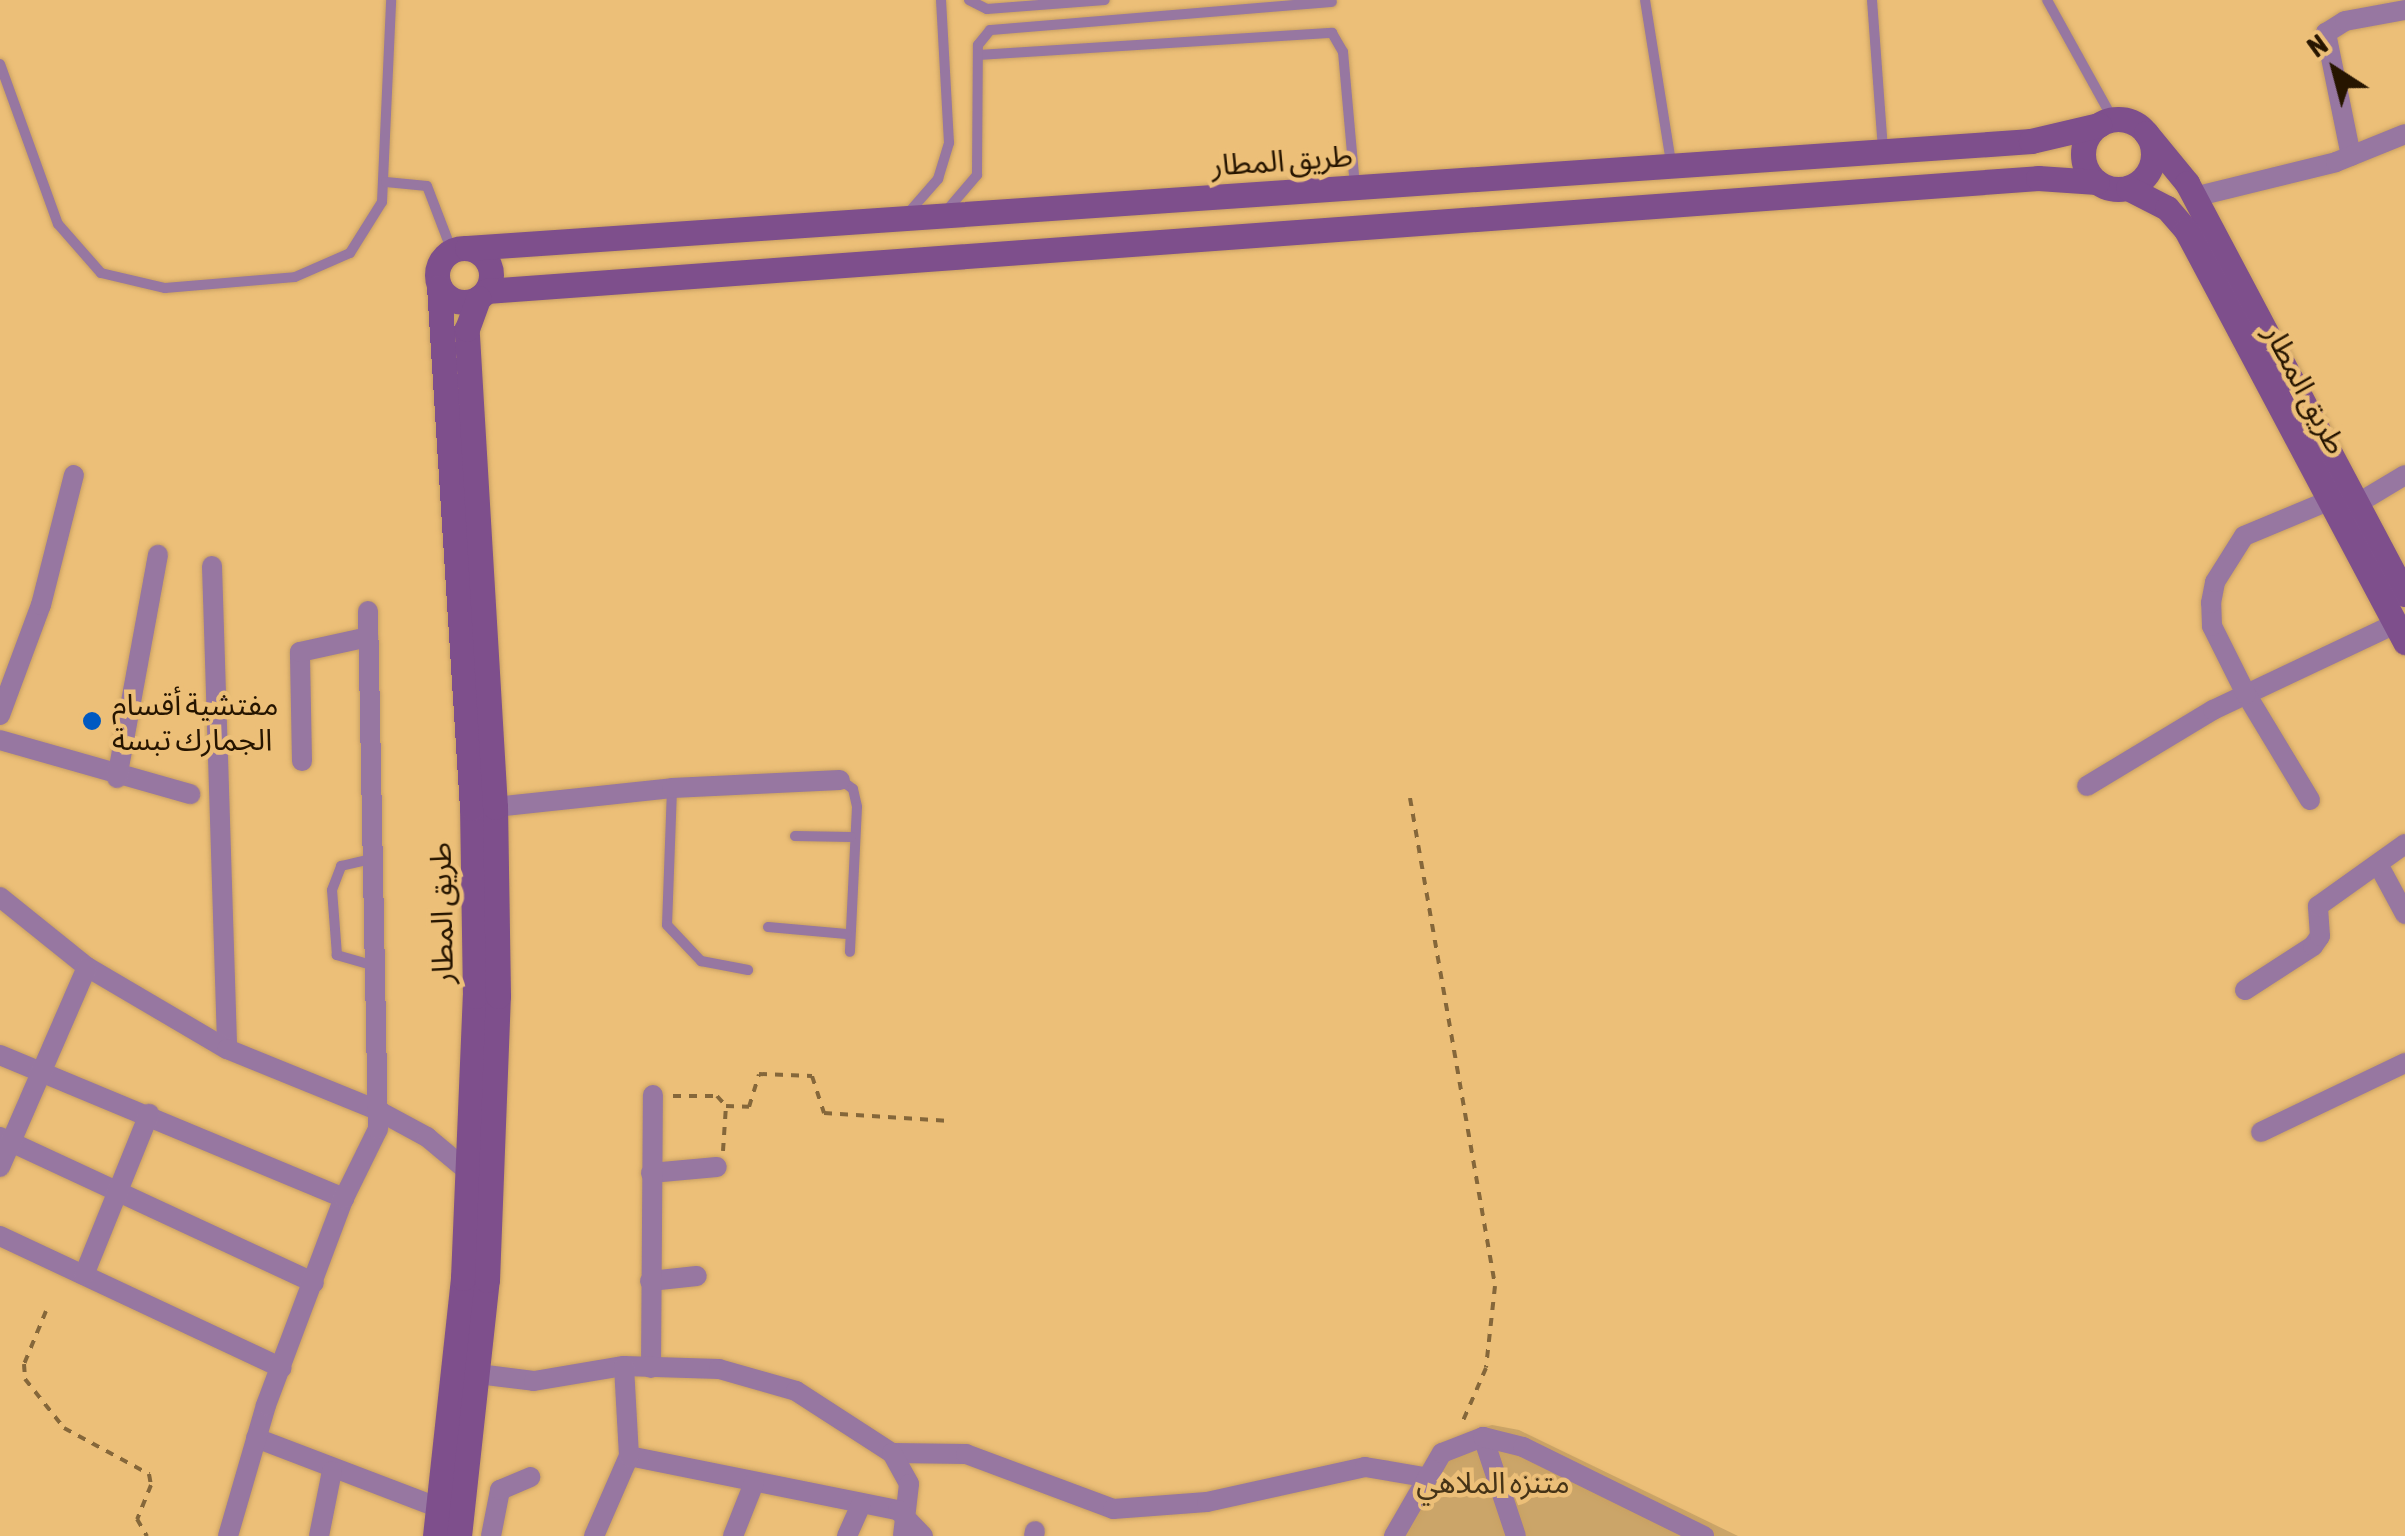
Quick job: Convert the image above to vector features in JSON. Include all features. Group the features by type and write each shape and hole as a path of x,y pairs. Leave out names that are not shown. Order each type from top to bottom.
{"main road":[{"name":"طريق المطار","path":"460,250 1356,188 1671,162 2048,140 2106,122"},
{"path":"482,294 490,267 460,250 439,264 440,288 454,300 482,294 1359,232 1675,203 2038,178 2128,188 2152,165 2146,133 2106,122 2084,153 2097,182"},
{"name":"طريق المطار","path":"2146,133 2194,197 2405,594"},
{"path":"1884,150 1887,190"},
{"path":"1671,162 1675,203"},
{"path":"1356,188 1359,232"},
{"name":"طريق المطار","path":"2128,188 2156,200 2186,230 2400,633"},
{"name":"طريق المطار","path":"440,288 483,808"},
{"name":"طريق المطار","path":"459,1536 478,1374 482,1173 483,808 467,329 482,294"},
{"name":"طريق المطار","path":"435,1536 482,1173"}],"street":[{"path":"2351,156 2326,34 2346,21 2405,10"},
{"path":"2194,197 2351,156 2405,134"},
{"path":"0,715 41,605 74,475"},
{"path":"2356,505 2405,475"},
{"path":"2310,800 2246,694 2212,626 2215,582 2255,528 2328,501"},
{"path":"118,778 158,555"},
{"path":"212,566 228,1049"},
{"path":"228,1536 256,1438 344,1198 375,1142 377,858 368,611"},
{"path":"2087,786 2246,694 2400,633"},
{"path":"302,762 300,652 368,637"},
{"path":"0,740 118,778 190,794"},
{"path":"483,808 672,788 840,780"},
{"path":"2246,990 2313,946 2320,936 2318,906 2405,844"},
{"path":"2378,864 2405,914"},
{"path":"0,896 87,967 228,1049 377,1110 482,1173"},
{"path":"0,1168 6,1140 42,1072 87,967"},
{"path":"0,1055 344,1198"},
{"path":"2261,1132 2405,1063"},
{"path":"651,1368 653,1096"},
{"path":"84,1275 149,1114"},
{"path":"6,1140 314,1283"},
{"path":"651,1173 718,1167"},
{"path":"0,1236 282,1368"},
{"path":"650,1281 697,1276"},
{"path":"478,1374 534,1381 624,1366 718,1369 796,1391 892,1453 909,1484 905,1526"},
{"path":"594,1536 630,1456 624,1366"},
{"path":"1483,1437 1516,1536"},
{"path":"1394,1536 1424,1477 1452,1446 1483,1437 1523,1447 1704,1536"},
{"path":"256,1438 332,1471 439,1508"},
{"path":"892,1453 966,1454 1113,1509 1207,1502 1366,1467 1424,1477"},
{"path":"630,1456 861,1504 924,1536"},
{"path":"319,1536 332,1471"},
{"path":"491,1536 500,1490 530,1477"},
{"path":"733,1536 754,1483"},
{"path":"847,1536 861,1504"}],"lane":[{"path":"0,64 58,224 84,259 120,282 197,287 314,273 364,238 386,182 391,0"},
{"path":"898,218 927,195 948,143 941,0"},
{"path":"969,0 987,9 1106,0"},
{"path":"1645,0 1671,162"},
{"path":"1872,0 1884,150"},
{"path":"2047,0 2106,122"},
{"path":"937,215 966,193 977,175 978,55 982,36 999,26 1332,2"},
{"path":"978,55 1332,33 1344,52 1356,188"},
{"path":"386,182 427,186 460,250"},
{"path":"840,780 855,793 846,934 850,952"},
{"path":"672,788 667,924 701,961 748,970"},
{"path":"795,836 851,837"},
{"path":"375,966 336,955 332,890 341,866 377,858"},
{"path":"768,927 846,934"}],"path":[{"path":"1410,798 1495,1286 1486,1368 1452,1446"},
{"path":"653,1096 717,1096 726,1106 750,1107 759,1074 812,1076 824,1113 950,1120"},
{"path":"718,1167 726,1106"},
{"path":"46,1311 24,1364 25,1379 64,1428 149,1474 152,1484 137,1519 148,1536"}],"green space":[{"name":"متنزه الملاهي","path":"1492,1425 1519,1430 1738,1536 1398,1536 1466,1433"}],"place":[{"name":"مفتشية أقسام الجمارك تبسة","path":"92,721"}]}
